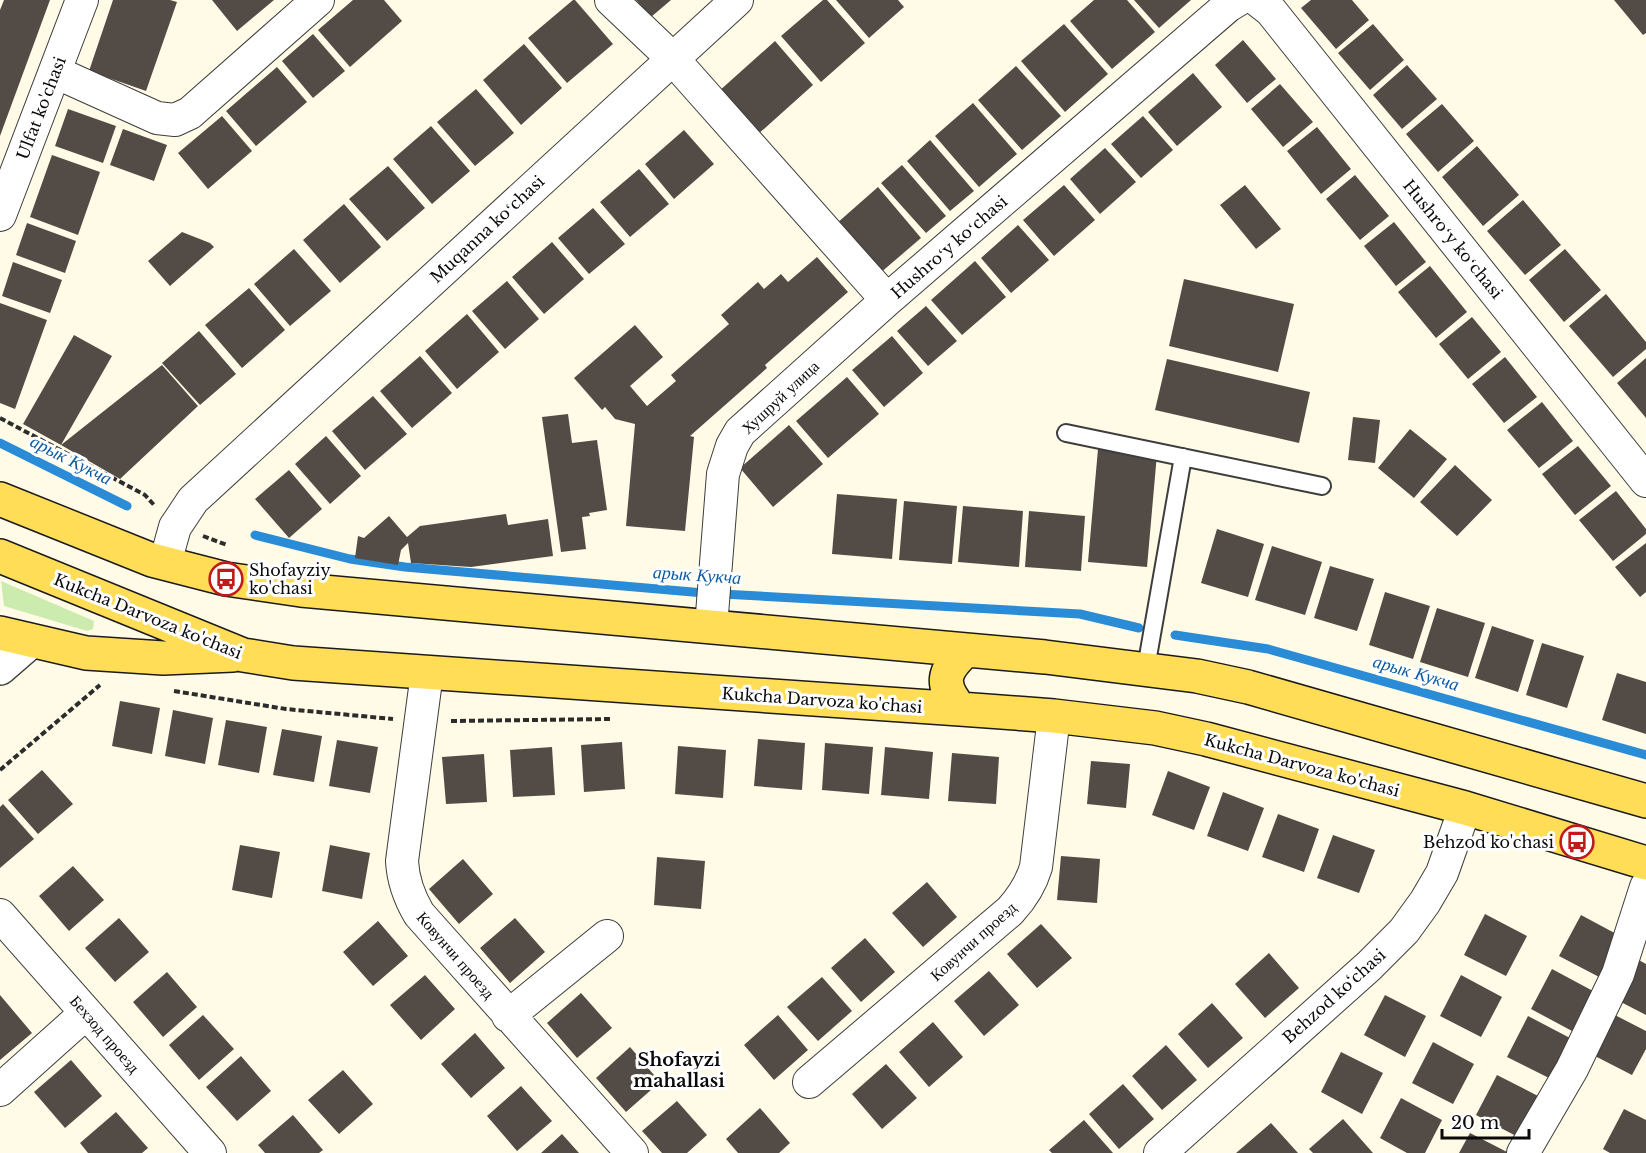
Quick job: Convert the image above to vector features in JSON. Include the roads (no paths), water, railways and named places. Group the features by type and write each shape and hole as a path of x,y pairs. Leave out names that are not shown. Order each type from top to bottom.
{"main road":[{"path":"0,499 84,534 165,563 226,579 301,590 713,602 966,650 1146,668 1197,676 1248,687 1646,801"},
{"name":"Kukcha Darvoza ko'chasi","path":"0,556 243,655 293,663 1054,716 1155,728 1206,738 1465,808 1646,863"},
{"path":"15,637 97,654 164,658 243,655"},
{"path":"960,709 948,694 945,677 953,662 966,650"}],"street":[{"name":"Ulfat ko'chasi","path":"0,216 82,0"},
{"path":"55,72 157,118 175,120 190,113 318,0"},
{"name":"Hushroʻy koʻchasi","path":"611,0 672,58 887,300 1228,6 1238,0"},
{"name":"Muqanna koʻchasi","path":"165,563 175,526 193,500 737,0"},
{"name":"Hushroʻy koʻchasi","path":"1257,0 1271,11 1646,481"},
{"name":"Хушруй улица","path":"713,602 723,474 732,446 740,432 887,300"},
{"path":"0,668 15,637"},
{"name":"Ковунчи проезд","path":"427,673 402,861 406,888 419,914 632,1153"},
{"name":"Ковунчи проезд","path":"809,1082 1019,901 1036,867 1054,716"},
{"name":"Behzod ko‘chasi","path":"1160,1153 1369,966 1404,931 1425,903 1442,873 1465,808"},
{"path":"1523,1153 1572,1069 1618,974 1646,887"},
{"name":"Бехзод проезд","path":"0,915 210,1153"},
{"path":"508,1016 607,936"},
{"path":"0,1090 86,1013"}],"lane":[{"path":"1066,433 1322,486"},
{"path":"1146,668 1183,457"}],"waterway":[{"name":"арык Кукча","path":"0,443 127,506"},
{"name":"арык Кукча","path":"255,535 350,559 405,567 704,593 1080,614 1139,628"},
{"name":"арык Кукча","path":"1175,635 1268,649 1646,755"}],"place":[{"name":"Shofayziy ko'chasi","path":"226,579"},
{"name":"Behzod ko'chasi","path":"1577,842"}],"district":[{"name":"Shofayzi mahallasi","path":"679,1070"}]}
